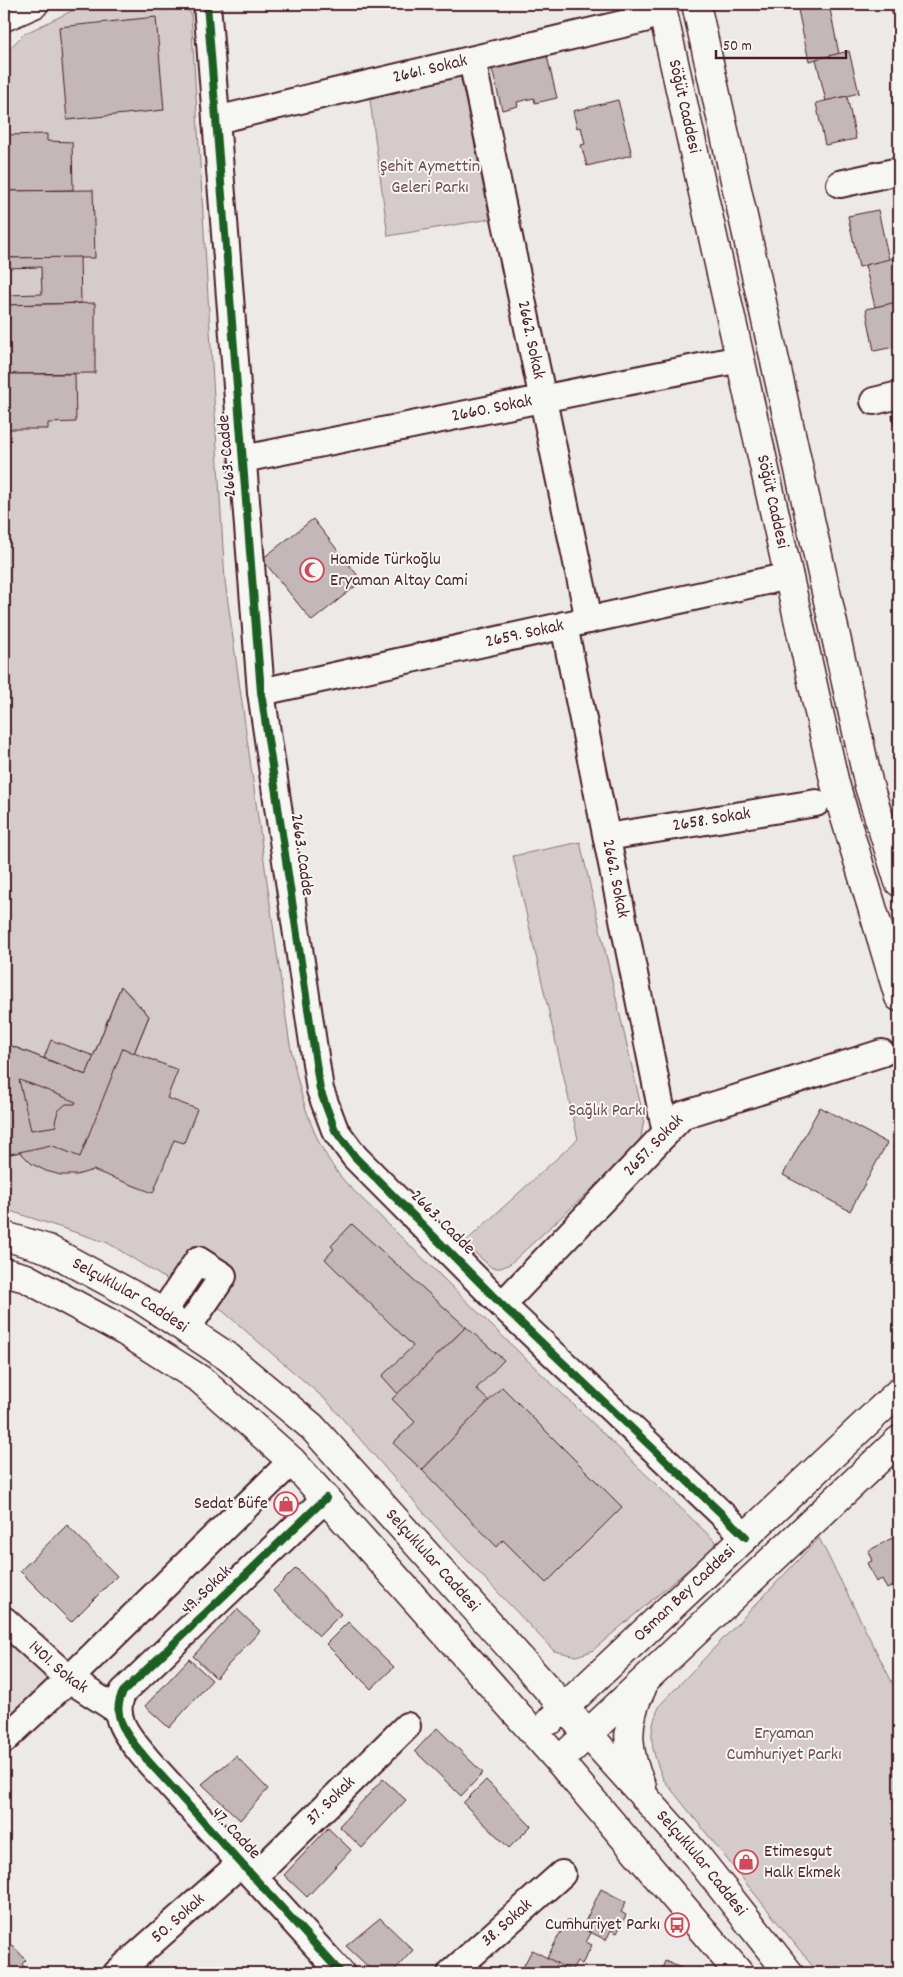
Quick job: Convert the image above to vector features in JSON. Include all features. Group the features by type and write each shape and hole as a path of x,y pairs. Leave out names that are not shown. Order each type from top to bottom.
{"main road":[{"path":"4,17 34,4"},
{"name":"Söğüt Caddesi","path":"696,4 869,786 899,882"},
{"name":"Söğüt Caddesi","path":"652,11 740,359 835,784 899,997"},
{"name":"Selçuklular Caddesi","path":"4,1236 48,1249 142,1300 228,1358 312,1427 589,1733 696,1855 789,1973"},
{"name":"Selçuklular Caddesi","path":"4,1272 26,1278 124,1331 201,1380 292,1461 536,1734 739,1973"},
{"name":"Osman Bey Caddesi","path":"536,1734 899,1392"},
{"name":"Osman Bey Caddesi","path":"559,1761 899,1440"},
{"path":"326,1498 354,1473"},
{"name":"Osman Bey Caddesi","path":"646,1680 632,1711 629,1734 636,1773 650,1803"}],"street":[{"name":"2663. Cadde","path":"207,4 261,692 320,1090 335,1130 355,1157 502,1305 746,1537"},
{"name":"2661. Sokak","path":"216,120 472,60 652,11"},
{"name":"2662. Sokak","path":"472,60 542,399 607,837 666,1133"},
{"path":"840,184 899,171"},
{"name":"2660. Sokak","path":"243,459 740,359"},
{"path":"874,401 899,395"},
{"name":"2659. Sokak","path":"261,692 789,576"},
{"name":"2658. Sokak","path":"607,837 816,803"},
{"name":"2657. Sokak","path":"502,1305 683,1115 882,1053"},
{"path":"162,1314 198,1260 223,1276 186,1330"},
{"name":"49. Sokak","path":"4,1740 70,1679 292,1461"},
{"name":"49. Sokak","path":"117,1710 123,1692 326,1498"},
{"name":"1401. Sokak","path":"4,1620 70,1679 117,1710"},
{"name":"47. Cadde","path":"117,1710 126,1733 149,1762 341,1973"},
{"name":"37. Sokak","path":"247,1870 407,1726"},
{"name":"50. Sokak","path":"117,1973 247,1870"},
{"name":"38. Sokak","path":"451,1973 562,1874"}],"shaded area":[{"path":"4,1633 50,1681 4,1725"}],"green space":[{"path":"86,4 178,4 191,13 225,581 289,1039 302,1096 315,1132 323,1150 345,1182 718,1544 592,1651 576,1656 554,1651 445,1537 327,1401 217,1306 174,1284 108,1243 4,1209 4,54 24,34"},
{"name":"Şehit Aymettin Geleri Parkı","path":"460,75 490,219 388,236 370,100"},
{"name":"Sağlık Parkı","path":"580,842 644,1119 641,1137 632,1152 510,1264 501,1268 492,1268 464,1243 578,1139 513,856"},
{"name":"Eryaman Cumhuriyet Parkı","path":"819,1538 899,1696 899,1973 818,1973 663,1779 652,1742 653,1725 660,1705"}],"building":[{"path":"829,4 839,54 809,61 798,10"},
{"path":"892,4 899,4 899,15 892,15"},
{"path":"156,17 164,110 67,120 59,27"},
{"path":"849,51 859,93 826,101 816,59"},
{"path":"546,52 557,98 535,103 534,98 517,102 518,106 502,110 491,65"},
{"path":"847,96 856,139 825,145 816,103"},
{"path":"618,100 632,155 587,166 581,145 585,144 581,127 577,128 573,111"},
{"path":"47,134 47,141 72,142 73,190 4,191 4,135"},
{"path":"93,190 95,258 4,258 4,191"},
{"path":"878,210 889,260 859,267 848,216"},
{"path":"80,257 81,303 4,305 4,295 42,294 41,267 4,268 4,258"},
{"path":"898,257 899,302 875,307 865,265"},
{"path":"4,273 8,273 9,290 4,290"},
{"path":"897,302 899,346 874,351 866,309"},
{"path":"95,303 95,373 4,374 4,305"},
{"path":"4,374 75,374 76,422 48,423 48,429 4,429"},
{"path":"899,414 899,448 892,415"},
{"name":"Hamide Türkoğlu Eryaman Altay Cami","path":"313,519 362,581 312,621 262,559"},
{"path":"121,986 149,1016 134,1053 178,1070 167,1098 197,1109 184,1143 174,1140 153,1193 93,1170 77,1175 61,1175 46,1171 32,1164 20,1152 10,1154 4,1123 4,1043 86,1075"},
{"path":"121,986 149,1016 134,1053 123,1048 80,1157 51,1145 10,1154 4,1123 4,1043 86,1075","holes":["19,1080 76,1102 75,1104 66,1104 58,1111 55,1122 57,1126 31,1130"]},
{"path":"51,1040 94,1056 86,1075 44,1058"},
{"path":"820,1107 887,1143 850,1211 783,1175"},
{"path":"352,1224 466,1327 398,1394 382,1376 413,1346 325,1259 334,1249 331,1246"},
{"path":"466,1327 504,1360 476,1389 489,1401 422,1470 393,1443 415,1422 392,1399"},
{"path":"502,1387 622,1507 546,1583 503,1540 497,1547 422,1470"},
{"path":"67,1525 117,1576 71,1622 20,1571"},
{"path":"892,1538 899,1552 899,1583 887,1589 882,1579 876,1582 867,1563 872,1561 868,1551"},
{"path":"296,1568 341,1614 319,1636 273,1591"},
{"path":"237,1609 260,1631 216,1678 193,1656"},
{"path":"348,1622 394,1667 371,1689 326,1644"},
{"path":"189,1659 212,1680 169,1728 145,1706"},
{"path":"437,1728 483,1773 461,1796 415,1751"},
{"path":"236,1756 268,1789 240,1820 202,1784"},
{"path":"383,1779 406,1800 362,1848 339,1826"},
{"path":"486,1780 531,1826 509,1848 463,1803"},
{"path":"328,1828 351,1850 307,1897 284,1875"},
{"path":"601,1889 626,1902 621,1912 626,1915 617,1933 611,1930 606,1940 582,1928"},
{"path":"380,1918 413,1950 392,1973 375,1973 346,1946"},
{"path":"567,1920 591,1933 586,1942 592,1945 582,1964 577,1961 571,1971 547,1958"},
{"path":"4,1945 8,1949 12,1945 26,1960 22,1964 29,1973 4,1973"},
{"path":"532,1950 557,1963 552,1973 520,1973"},
{"path":"665,1961 690,1973 653,1973 655,1969 661,1971"}],"cycle path":[{"path":"207,4 261,692 320,1090 335,1130 355,1157 502,1305 746,1537"},
{"path":"326,1498 123,1692 118,1712 124,1730 149,1762 341,1973"}],"place":[{"name":"Hamide Türkoğlu Eryaman Altay Cami","path":"312,570"},
{"name":"Sedat Büfe","path":"286,1504"},
{"name":"Etimesgut Halk Ekmek","path":"746,1862"},
{"name":"Cumhuriyet Parkı","path":"677,1925"}]}
